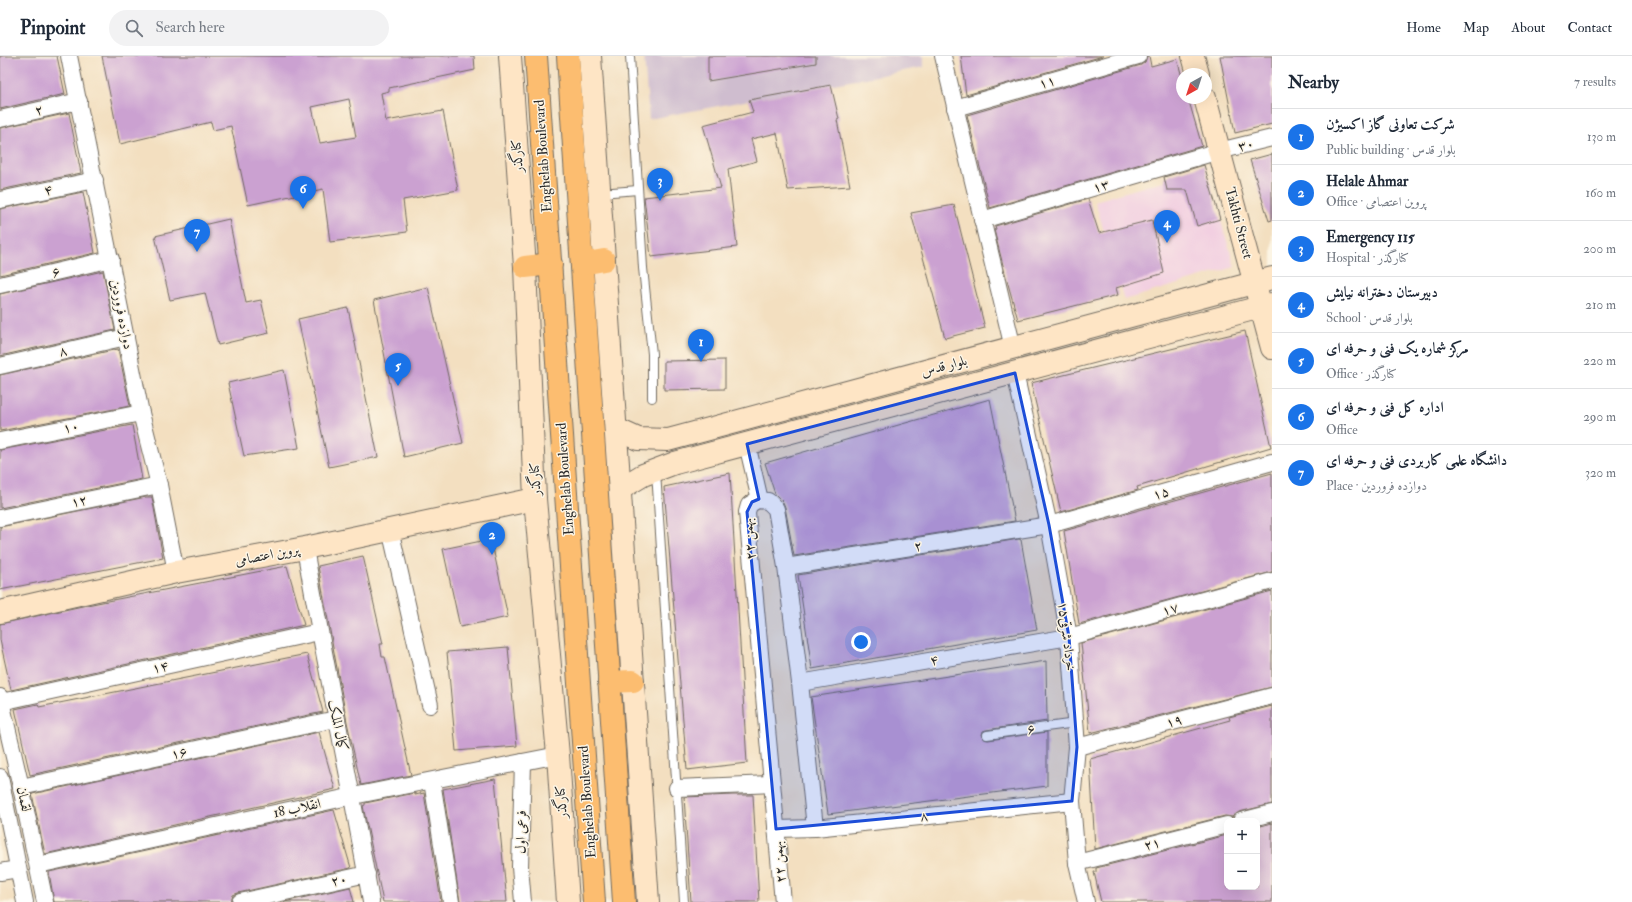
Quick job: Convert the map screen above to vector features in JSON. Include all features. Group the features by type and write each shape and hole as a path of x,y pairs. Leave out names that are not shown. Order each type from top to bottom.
{"main road":[{"name":"کنارگذر","path":"510,56 525,267 535,500 558,754 568,902"},
{"name":"Enghelab Boulevard","path":"536,56 594,902"},
{"path":"568,56 624,902"},
{"path":"590,56 648,902"},
{"path":"1194,56 1197,68"},
{"name":"Takhti Street","path":"1207,104 1219,151 1264,281 1272,348"},
{"path":"582,264 604,260"},
{"path":"525,267 550,264"},
{"name":"بلوار قدس","path":"616,429 638,439 668,440 1264,281"},
{"name":"بلوار قدس","path":"620,489 643,474 675,463 1267,305"},
{"path":"742,420 748,444"},
{"name":"پروین اعتصامی","path":"0,612 176,572 305,548 390,529 535,500"},
{"path":"609,682 633,681"}],"street":[{"name":"دوازده فروردین","path":"69,56 141,413 159,485 176,572"},
{"path":"943,56 1013,348"},
{"name":"۱۱","path":"955,108 1138,56"},
{"name":"۲","path":"0,119 79,101"},
{"name":"۳۰","path":"1219,151 1272,138"},
{"name":"۱۳","path":"982,220 1219,151"},
{"name":"۴","path":"0,200 95,180"},
{"name":"۶","path":"0,285 111,259"},
{"name":"۸","path":"0,366 126,337"},
{"name":"۱۵خرداد شرقی","path":"1015,372 1049,525 1068,637 1077,747 1072,801 1077,863 1086,902"},
{"name":"۱۰","path":"0,441 141,413"},
{"path":"748,444 760,500"},
{"name":"۱۵","path":"1049,525 1272,462"},
{"name":"۱۲","path":"0,518 159,485"},
{"name":"۲۲ بهمن","path":"783,902 747,512 748,505 752,502 760,500 768,501 776,509 786,567 815,828"},
{"name":"۲","path":"786,567 1049,525"},
{"path":"390,529 430,705"},
{"name":"کمال الملک","path":"305,548 319,632 353,796 371,902"},
{"name":"۱۷","path":"1068,637 1272,581"},
{"name":"۱۴","path":"1,699 319,632"},
{"name":"۴","path":"800,683 1068,637"},
{"name":"۱۹","path":"1077,747 1272,696"},
{"name":"لقمان","path":"1,699 22,787 45,902"},
{"name":"۱۶","path":"22,787 336,719"},
{"name":"انقلاب 18","path":"38,865 353,796 558,754"},
{"name":"فرعی اول","path":"522,762 520,867 523,902"},
{"path":"432,781 451,902"},
{"path":"677,788 772,784"},
{"name":"لقمان","path":"1,786 25,902"},
{"name":"۸","path":"776,829 815,828 1072,801"},
{"path":"1253,818 1272,813"},
{"name":"۲۱","path":"1077,863 1224,826"},
{"path":"0,872 18,869"},
{"name":"۲۰","path":"240,902 367,874"}],"lane":[{"path":"630,56 643,268 652,354 652,398"},
{"path":"600,193 638,190"},
{"path":"656,470 684,902"},
{"name":"۶","path":"986,735 1076,723"}],"highlighted area":[{"path":"1015,373 1049,525 1069,637 1077,747 1072,801 776,829 747,512 752,502 759,499 747,444"}],"shaded area":[{"path":"644,56 924,56 924,67 649,119"},
{"path":"1205,169 1235,267 1124,300 1095,201"}],"building":[{"path":"0,56 57,56 65,94 0,109"},
{"path":"102,56 474,56 475,70 389,88 389,91 381,93 386,121 443,111 458,190 403,200 407,232 330,242 323,189 248,205 231,126 213,130 211,122 120,144","holes":["349,99 356,137 320,143 312,107"]},
{"path":"708,56 816,56 816,63 708,81"},
{"path":"961,56 1103,56 966,95"},
{"path":"1147,56 1149,56 1151,66 1177,59 1180,68 1176,68 1176,104 1190,104 1202,146 990,208 967,115 1141,65 1145,62"},
{"path":"1220,56 1272,56 1272,124 1235,133"},
{"path":"831,85 839,119 837,120 850,186 788,190 777,133 751,139 757,161 728,169 737,247 651,257 644,197 721,188 703,125 753,112 749,100"},
{"path":"69,113 81,173 0,190 0,128"},
{"path":"1272,154 1272,220 1269,221 1250,160"},
{"path":"1204,165 1220,219 1197,226 1187,190 1167,190 1164,177"},
{"path":"83,192 95,253 0,275 0,209"},
{"path":"1088,199 1099,233 1152,220 1164,273 1116,288 1118,295 1018,320 994,230 996,229 995,226"},
{"path":"954,205 985,328 945,338 911,213"},
{"path":"229,219 246,303 261,300 269,333 218,345 205,293 170,300 155,236"},
{"path":"103,271 115,330 0,356 0,294"},
{"path":"428,287 463,443 404,457 374,300"},
{"path":"348,308 378,457 329,467 298,319"},
{"path":"1245,331 1271,447 1137,487 1138,490 1061,512 1031,383"},
{"path":"118,349 130,406 0,431 0,375"},
{"path":"725,360 725,389 664,390 664,361"},
{"path":"284,370 299,448 244,456 228,383"},
{"path":"990,399 1015,521 794,556 785,507 783,502 775,494 765,463"},
{"path":"132,425 142,479 0,508 0,450"},
{"path":"730,473 747,763 687,770 664,487"},
{"path":"1272,473 1272,572 1079,624 1064,531"},
{"path":"152,497 163,558 0,590 0,527"},
{"path":"491,539 508,617 460,627 443,549"},
{"path":"1019,539 1021,540 1037,630 812,669 798,575"},
{"path":"363,556 383,644 380,644 382,657 385,657 411,775 361,785 347,722 318,566"},
{"path":"287,566 304,625 11,690 0,640 0,624 87,605"},
{"path":"1272,591 1272,687 1090,733 1081,643"},
{"path":"508,647 517,746 456,751 447,652"},
{"path":"307,654 323,712 30,775 15,709 38,704 39,707"},
{"path":"1046,661 1047,721 986,730 983,731 982,735 983,739 988,740 1047,732 1047,786 828,814 811,697"},
{"path":"1272,706 1272,804 1239,812 1232,817 1225,816 1095,849 1090,759 1230,720 1229,717"},
{"path":"319,732 335,789 45,854 32,794"},
{"path":"495,779 507,902 460,902 443,789"},
{"path":"415,793 415,795 424,793 441,902 383,902 363,806 365,803"},
{"path":"753,795 759,902 691,902 684,797"},
{"path":"334,810 351,868 238,893 233,895 231,902 54,902 49,872"},
{"path":"1272,823 1272,902 1101,902 1094,872 1096,872 1096,868 1224,836 1224,890 1260,890 1260,826"},
{"path":"350,887 354,902 284,902"}],"place":[{"name":"Emergency 115","path":"660,201"},
{"name":"اداره کل فنی و حرفه ای","path":"303,209"},
{"name":"دبیرستان دخترانه نیایش","path":"1167,243"},
{"name":"دانشگاه علمی کاربردی فنی و حرفه ای","path":"197,252"},
{"name":"شرکت تعاونی گاز اکسیژن","path":"701,362"},
{"name":"مرکز شماره یک فنی و حرفه ای","path":"398,386"},
{"name":"Helale Ahmar","path":"492,555"}]}
